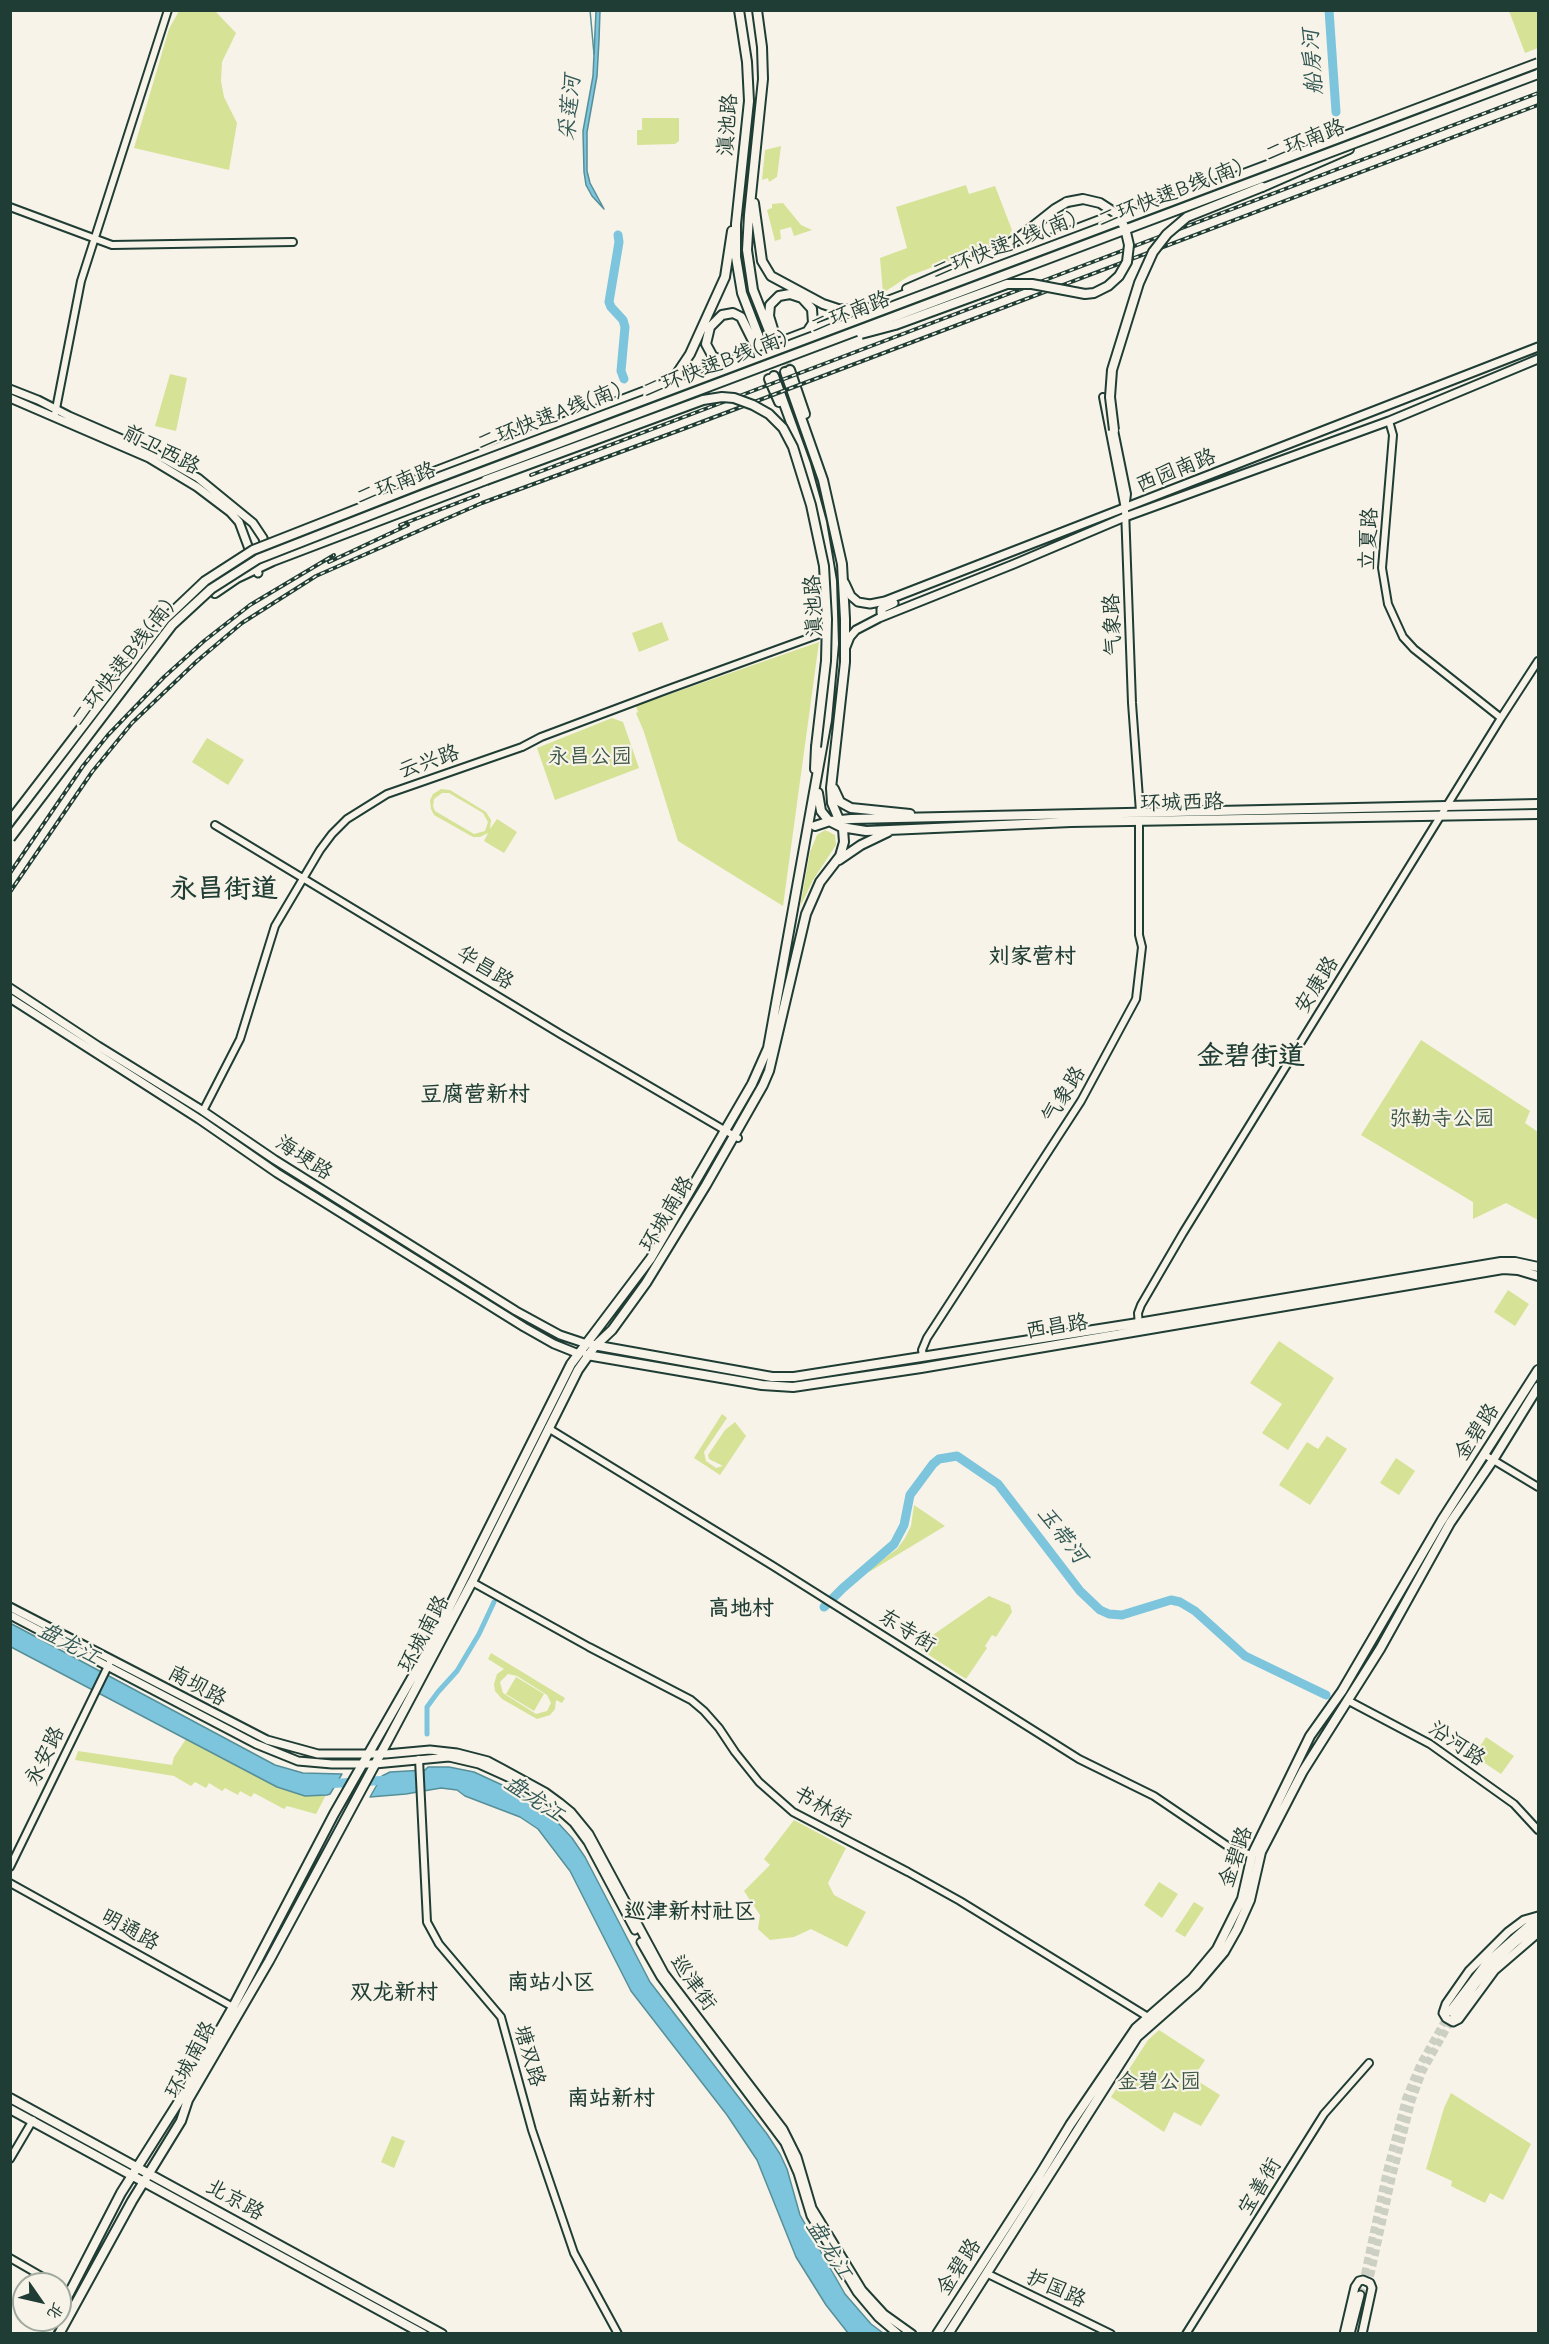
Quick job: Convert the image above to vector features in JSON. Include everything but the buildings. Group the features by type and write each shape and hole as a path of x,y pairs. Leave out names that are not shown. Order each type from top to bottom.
{"main road":[{"name":"滇池路","path":"733,236 749,101 746,55 739,10"},
{"name":"滇池路","path":"757,10 764,73 747,242 752,284 775,339 769,308 774,299 784,294 799,297 811,307 814,320 806,332"},
{"name":"二环快速A线(南)","path":"10,823 148,639 191,592 218,571 254,550 381,499 1539,64"},
{"name":"二环南路","path":"10,837 171,625 204,593 255,564 266,549 626,409 1539,64"},
{"name":"二环南路","path":"266,549 1539,73"},
{"name":"二环快速B线(南)","path":"10,837 178,619 204,594 237,571 266,555 1539,73"},
{"path":"1114,430 1110,392 1114,364 1141,276 1153,252 1167,234 1179,223 1198,212 1275,182 1414,121"},
{"path":"754,171 756,222 762,261 768,273 834,308 854,310 930,294"},
{"path":"381,499 419,477 877,306 1002,248 1055,209 1071,201 1092,201 1109,208 1120,218 1127,233 1129,251 1125,267 1112,283 1099,291 1080,294 1038,285 1007,284 895,325 836,339"},
{"path":"924,283 1108,217 1164,204"},
{"path":"733,236 744,235 747,242"},
{"path":"728,362 713,357 706,344 710,327 722,315 733,313 741,317 759,346 740,286 733,236"},
{"path":"626,409 666,383 679,371 688,358 723,284 733,236"},
{"name":"西园南路","path":"845,653 848,640 854,632 885,615 1125,513 1539,347"},
{"name":"西园南路","path":"843,572 849,593 855,601 862,604 879,603 1389,420 1539,359"},
{"name":"滇池路","path":"787,371 803,404 831,510 843,572 845,653 841,705 831,778 832,800 841,824 844,842"},
{"name":"滇池路","path":"771,377 803,455 826,540 832,581 834,632 831,689 817,782"},
{"name":"前卫西路","path":"10,389 149,458 198,487 239,522 255,564"},
{"path":"255,564 265,564 703,400 722,397 748,402 769,414 787,434 814,514 824,566 827,611 826,661 816,747 816,798 822,814 829,821 815,826 806,842"},
{"name":"前卫西路","path":"10,398 55,413 154,453 198,478 254,523 266,549"},
{"path":"394,514 462,479"},
{"path":"397,504 486,480"},
{"path":"215,593 255,564 264,561 266,549"},
{"name":"二环南路","path":"10,823 166,620 206,582 255,564"},
{"path":"885,615 881,614 882,608 900,601 912,592"},
{"path":"150,660 171,625"},
{"path":"806,842 816,798 816,747"},
{"path":"832,766 834,792 840,802 847,806 929,818"},
{"path":"817,782 828,783 831,778"},
{"name":"环城西路","path":"841,824 929,818 1539,804"},
{"name":"环城西路","path":"829,821 866,831 1071,822 1539,814"},
{"path":"815,826 825,824 835,827 842,835 844,842 840,856 830,869"},
{"path":"830,869 866,842 898,829"},
{"name":"环城南路","path":"59,2334 181,2121 188,2100 268,1961 381,1754 472,1582 578,1370 589,1355 591,1345 651,1258 752,1084 768,1048 806,842"},
{"name":"环城南路","path":"72,2289 121,2193 139,2167 233,2007 344,1797 371,1754 478,1553 571,1364 579,1354 612,1330 646,1283 736,1137 769,1071 810,903 820,882 830,869"},
{"name":"海埂路","path":"10,988 283,1165 516,1311 560,1335 591,1345"},
{"name":"海埂路","path":"10,998 200,1119 277,1173 524,1328 579,1354"},
{"name":"西昌路","path":"579,1354 762,1385 793,1387 921,1368 1501,1262 1539,1267"},
{"name":"西昌路","path":"591,1345 772,1377 807,1376 923,1356 1139,1328 1503,1269 1518,1270 1539,1276"},
{"name":"金碧路","path":"937,2334 1097,2082 1136,2028 1192,1979 1217,1949 1242,1899 1252,1855 1310,1736 1342,1690 1442,1520 1539,1370"},
{"name":"金碧路","path":"948,2334 1137,2037 1196,1985 1224,1952 1238,1929 1250,1900 1261,1852 1281,1810 1319,1744 1385,1639 1450,1523 1539,1387"},
{"name":"南坝路","path":"10,1607 108,1666 254,1735 291,1748 318,1754 381,1754"},
{"name":"南坝路","path":"10,1615 256,1744 291,1758 315,1764 375,1764"},
{"path":"1319,1744 1370,1652 1366,1651"},
{"path":"291,1748 295,1753 291,1758"},
{"name":"巡津街","path":"381,1754 444,1750 472,1756 503,1768 536,1786 576,1817 597,1847 664,1973 783,2129 797,2157 812,2208 852,2275 872,2303 912,2334"},
{"name":"巡津街","path":"375,1764 440,1757 458,1758 490,1768 548,1800 574,1822 588,1842 661,1977 785,2143 798,2173 811,2216 831,2251 867,2305 898,2334"},
{"path":"1539,1917 1524,1920 1508,1932 1469,1971 1446,2004 1443,2013 1446,2018 1453,2022 1459,2019 1495,1970 1539,1933"},
{"path":"1539,1917 1487,1962 1452,2014 1491,1965 1539,1925"},
{"name":"北京路","path":"10,2098 442,2334"},
{"name":"北京路","path":"10,2109 423,2334"},
{"path":"1344,2334 1355,2287 1359,2281 1363,2280 1370,2283 1372,2288 1362,2334"},
{"path":"1350,2334 1363,2296 1357,2334"}],"street":[{"path":"55,413 81,281 168,10"},
{"path":"10,207 112,245 293,242"},
{"name":"气象路","path":"1103,397 1125,513"},
{"name":"立夏路","path":"1389,420 1394,435 1382,568 1388,604 1403,637 1414,649 1501,718"},
{"name":"气象路","path":"1114,430 1127,494 1125,513 1132,703 1140,812"},
{"name":"云兴路","path":"203,1111 240,1039 275,927 332,834 347,819 387,794 522,747 578,723 820,634 834,632"},
{"name":"安康路","path":"1139,1328 1140,1305 1183,1233 1501,718 1539,661"},
{"name":"气象路","path":"923,1356 922,1350 927,1338 1081,1101 1137,999 1142,947 1139,935 1139,822"},
{"name":"华昌路","path":"215,825 562,1035 736,1137"},
{"name":"东寺街","path":"548,1428 836,1605 1079,1759 1154,1796 1229,1847 1252,1855"},
{"path":"1485,1455 1539,1487"},
{"name":"书林街","path":"472,1582 691,1700 719,1728 759,1782 793,1812 939,1889 1148,2017"},
{"name":"永安路","path":"10,1867 108,1666"},
{"name":"沿河路","path":"1347,1700 1430,1744 1514,1804 1539,1830"},
{"name":"塘双路","path":"419,1759 427,1922 439,1944 501,2017 532,2130 574,2253 618,2334"},
{"name":"明通路","path":"10,1882 233,2007"},
{"name":"宝善街","path":"1186,2334 1324,2114 1368,2063"},
{"path":"10,2159 33,2120"},
{"path":"10,2258 34,2272"},
{"name":"护国路","path":"988,2274 1111,2334"}],"green space":[{"path":"179,11 215,11 236,33 222,62 221,81 224,97 237,123 229,170 134,148 169,29"},
{"path":"1509,11 1538,11 1538,48 1525,53"},
{"path":"642,118 679,118 679,141 675,144 637,145 637,130 642,130"},
{"path":"781,146 777,177 769,182 768,178 762,180 765,150"},
{"path":"966,185 969,194 995,186 1012,230 1007,239 909,276 883,293 880,258 907,248 896,207"},
{"path":"783,203 801,225 812,230 794,236 791,227 780,230 781,239 775,241 767,210 772,208 772,204"},
{"path":"170,374 187,378 176,431 155,426"},
{"path":"662,622 669,640 639,652 632,633"},
{"path":"819,642 783,906 678,841 636,713 638,712 636,706"},
{"name":"永昌公园","path":"612,718 623,722 639,768 555,800 537,748"},
{"path":"207,738 244,760 228,785 192,762"},
{"path":"441,789 450,790 486,812 491,820 490,829 497,819 517,832 504,853 484,841 488,833 480,837 473,837 434,815 430,800 433,794","holes":["442,793 449,793 483,813 488,822 485,831 474,834 435,811 434,799"]},
{"path":"825,830 835,835 836,845 813,880 800,907 810,852 817,835"},
{"name":"弥勒寺公园","path":"1421,1040 1530,1111 1525,1123 1538,1132 1538,1220 1506,1203 1473,1219 1473,1202 1361,1135"},
{"path":"1508,1290 1529,1304 1515,1326 1494,1312"},
{"path":"1279,1341 1334,1378 1288,1450 1262,1433 1282,1404 1250,1383"},
{"path":"722,1414 727,1418 704,1452 706,1461 716,1468 723,1466 709,1459 708,1455 725,1430 735,1422 746,1436 720,1475 694,1458"},
{"path":"1327,1436 1347,1449 1310,1505 1279,1485 1307,1442 1318,1449"},
{"path":"1396,1458 1415,1471 1399,1495 1380,1483"},
{"path":"914,1505 945,1526 869,1572 868,1570 897,1549 905,1538 911,1526"},
{"path":"989,1596 1010,1605 1012,1612 996,1637 992,1635 985,1646 987,1648 966,1679 921,1650 930,1637"},
{"path":"491,1653 565,1698 562,1703 556,1700 555,1709 550,1715 537,1719 502,1699 495,1691 494,1684 497,1674 504,1669 488,1659","holes":["508,1674 517,1676 547,1695 551,1703 547,1711 536,1714 503,1693 500,1682"]},
{"path":"516,1677 544,1694 534,1711 506,1694"},
{"path":"1486,1737 1514,1756 1501,1774 1474,1756"},
{"path":"186,1739 277,1787 305,1796 326,1795 316,1814 287,1806 284,1809 254,1793 251,1797 240,1791 238,1795 225,1788 222,1791 209,1783 206,1788 195,1782 191,1786 174,1776 75,1760 78,1751 172,1765 174,1757"},
{"path":"794,1820 846,1848 828,1883 834,1895 866,1912 847,1947 811,1929 794,1937 770,1940 758,1929 760,1915 744,1891 770,1865 764,1859"},
{"path":"1159,1882 1178,1894 1162,1918 1144,1905"},
{"path":"1194,1902 1204,1908 1185,1937 1175,1931"},
{"name":"金碧公园","path":"1159,2030 1205,2060 1193,2078 1220,2095 1201,2126 1174,2112 1164,2132 1111,2097 1148,2040"},
{"path":"1451,2093 1531,2144 1503,2200 1490,2193 1485,2203 1451,2186 1452,2181 1426,2169 1444,2108"},
{"path":"392,2136 405,2141 394,2168 381,2162"}],"water":[{"name":"采莲河","path":"596,11 600,11 597,76 587,132 587,171 590,183 604,209 586,185 584,172 583,131 593,76"},
{"path":"10,1623 275,1765 303,1773 342,1774 330,1794 327,1795 305,1796 277,1787 11,1647"},
{"path":"428,1767 449,1767 474,1772 513,1790 548,1812 572,1838 585,1857 650,1982 780,2154 787,2169 800,2215 845,2294 871,2324 883,2333 848,2333 826,2305 796,2257 757,2160 727,2115 631,1991 570,1871 538,1829 520,1817 465,1796 457,1790 441,1788 370,1797 382,1776 390,1772 425,1770"}],"waterway":[{"path":"590,10 594,54"},
{"name":"船房河","path":"1329,10 1336,112"},
{"name":"采莲河","path":"618,235 619,242 609,302 623,320 625,327 621,371 624,379"},
{"name":"玉带河","path":"824,1607 894,1544 904,1525 910,1495 933,1464 939,1459 957,1456 998,1484 1080,1591 1100,1610 1109,1614 1122,1615 1171,1600 1180,1602 1195,1611 1245,1656 1326,1695"},
{"path":"427,1734 427,1707 457,1671 479,1634 494,1602"},
{"name":"盘龙江","path":"325,1784 389,1780"}],"tunnel":[{"path":"777,338 790,370"},
{"path":"764,349 774,376"},
{"path":"758,351 769,379"},
{"path":"1360,2295 1386,2173 1406,2097 1420,2064 1448,2015"},
{"path":"1366,2297 1412,2101 1423,2071 1453,2018"}],"railway":[{"path":"531,475 1538,93"},
{"path":"10,892 92,772 132,723 197,661 242,623 316,576 482,503 1538,105"},
{"path":"400,525 478,495"},
{"path":"329,562 408,525"},
{"path":"10,873 83,766 108,735 164,677 204,641 250,605 334,555"}],"district":[{"name":"永昌街道","path":"224,889"},
{"name":"刘家营村","path":"1032,957"},
{"name":"金碧街道","path":"1251,1056"},
{"name":"豆腐营新村","path":"475,1095"},
{"name":"高地村","path":"741,1609"},
{"name":"巡津新村社区","path":"690,1912"},
{"name":"南站小区","path":"551,1983"},
{"name":"双龙新村","path":"394,1993"},
{"name":"南站新村","path":"611,2099"}]}
